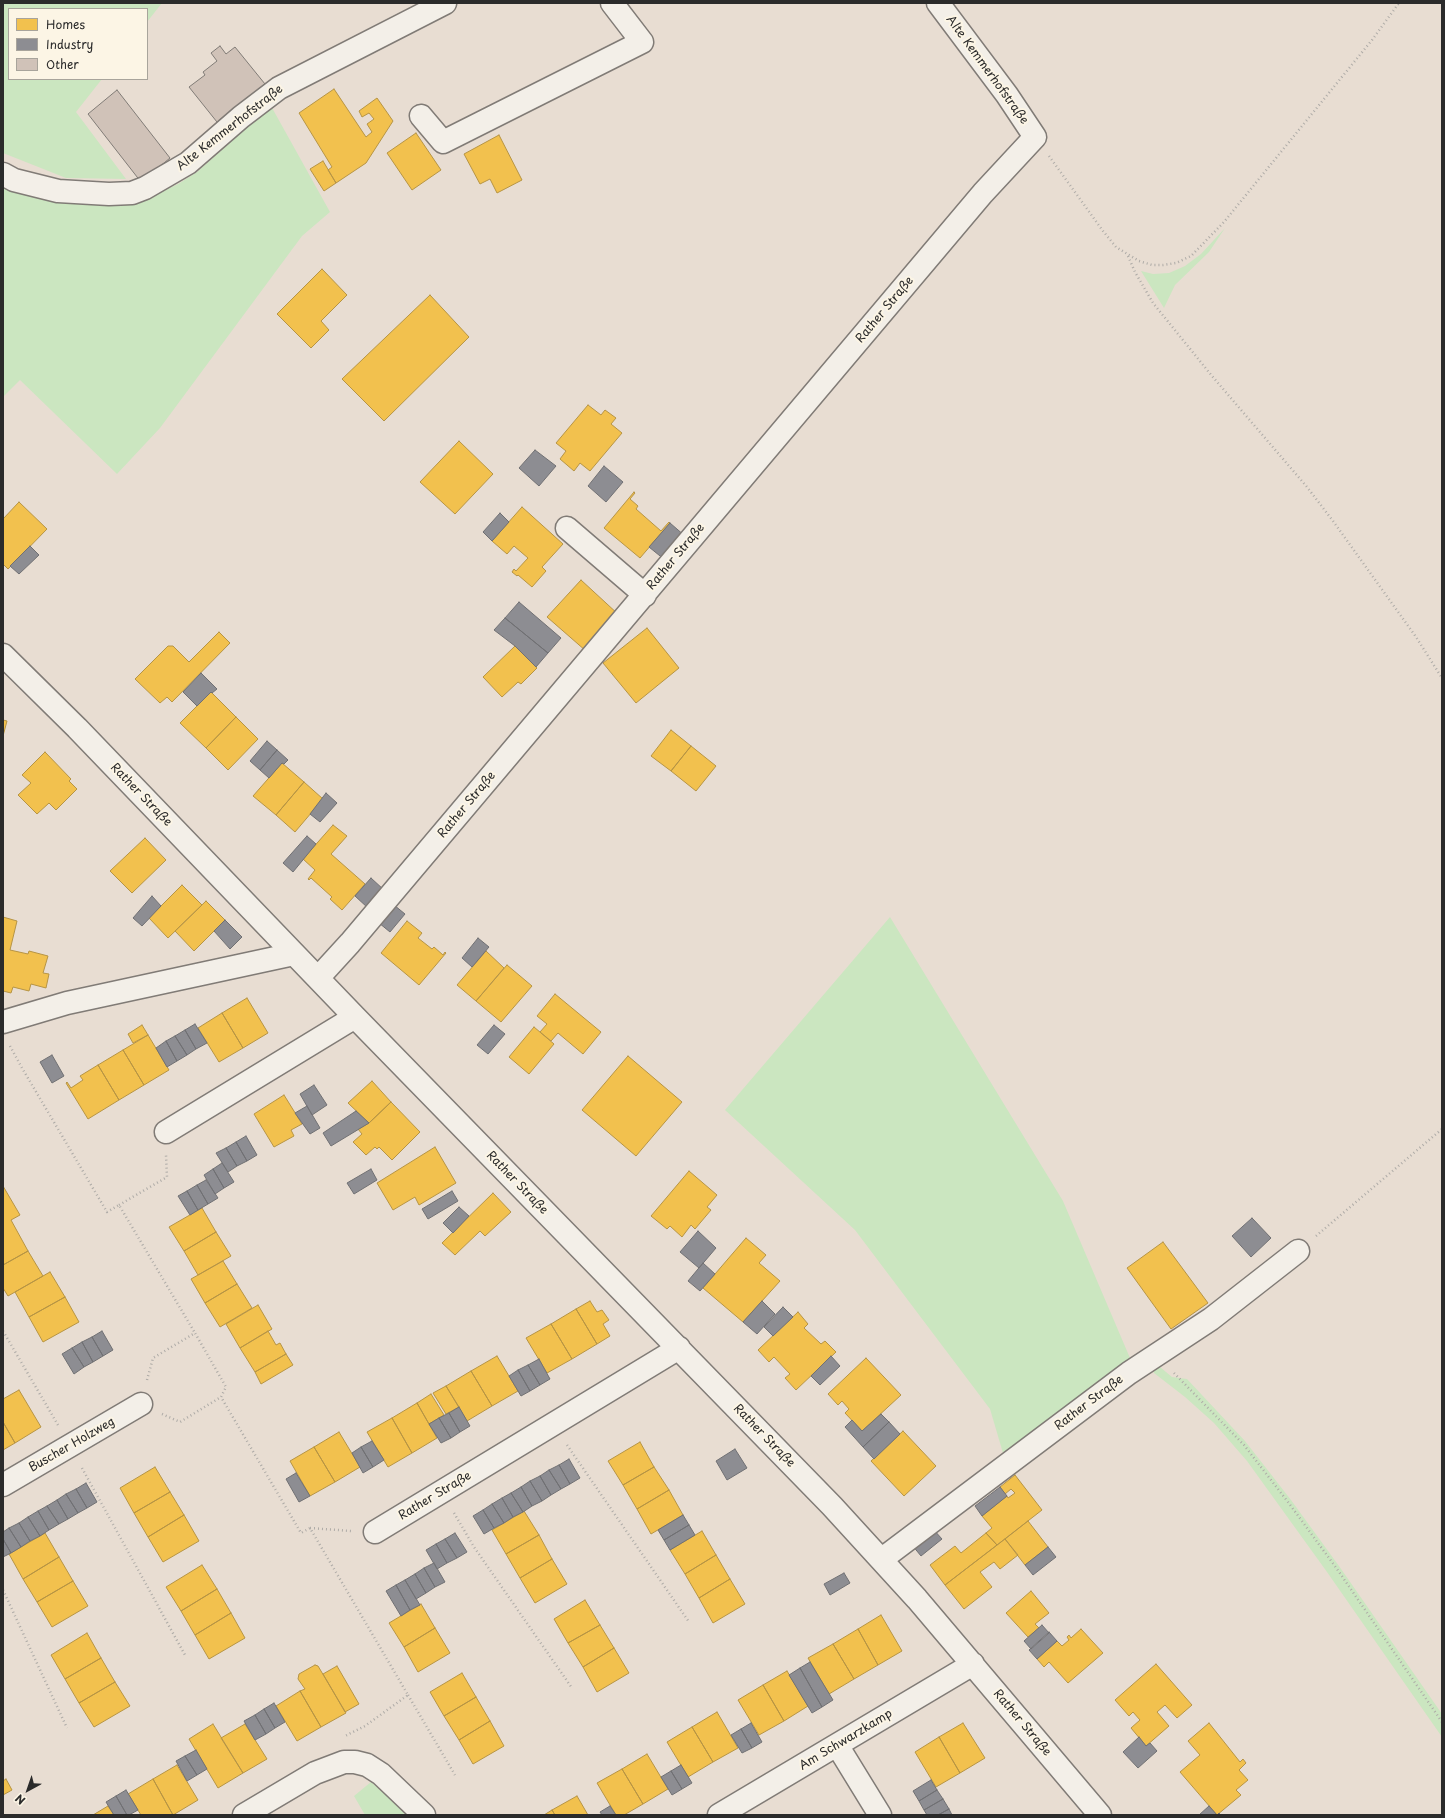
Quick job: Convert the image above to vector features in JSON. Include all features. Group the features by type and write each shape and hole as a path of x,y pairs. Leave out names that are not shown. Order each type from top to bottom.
{"street":[{"name":"Alte Kemmerhofstraße","path":"3,174 14,180 58,191 109,194 132,193 145,188 188,163 241,117 279,88 445,3"},
{"path":"422,116 442,142 642,42 612,3"},
{"name":"Alte Kemmerhofstraße","path":"938,3 1007,95 1035,137"},
{"name":"Rather Straße","path":"318,978 350,943 645,595 983,193 1035,137"},
{"path":"567,528 645,595"},
{"name":"Rather Straße","path":"3,655 77,728 355,1017 679,1348 882,1559 973,1664 1100,1815"},
{"path":"3,1022 67,1003 294,954"},
{"path":"166,1132 355,1017"},
{"name":"Rather Straße","path":"882,1559 1129,1373 1211,1319 1298,1251"},
{"name":"Rather Straße","path":"375,1532 679,1348"},
{"name":"Buscher Holzweg","path":"3,1485 141,1404"},
{"name":"Am Schwarzkamp","path":"719,1815 973,1664"},
{"path":"837,1745 880,1815"},
{"path":"244,1815 315,1773 344,1762 367,1764 392,1784 424,1815"}],"path":[{"path":"1035,137 1116,247 1139,262 1152,265 1163,265 1176,262 1191,256 1224,222 1372,40 1399,3"},
{"path":"1128,256 1135,272 1153,303 1212,376 1307,487 1334,521 1412,631 1442,678"},
{"path":"9,1044 106,1212 119,1206 167,1177 166,1132"},
{"path":"1298,1251 1442,1129"},
{"path":"119,1206 195,1333 226,1387 221,1397 180,1422 141,1404 153,1358 195,1333"},
{"path":"3,1331 70,1446 185,1654"},
{"path":"1156,1356 1182,1379 1244,1445 1336,1569 1442,1722"},
{"path":"221,1397 301,1533 310,1528 375,1532"},
{"path":"555,1424 574,1455 689,1622"},
{"path":"441,1492 474,1547 572,1688"},
{"path":"310,1528 455,1775"},
{"path":"3,1590 67,1728"},
{"path":"344,1762 341,1739 365,1726 408,1695"}],"green space":[{"path":"3,3 162,3 148,21 148,8 8,8 8,80 101,80 76,112 126,179 66,178 3,153"},
{"path":"271,106 330,212 302,236 160,428 117,474 20,380 3,397 3,180 132,203 153,196 178,184 197,172"},
{"path":"1225,228 1209,252 1175,285 1164,308 1141,271 1153,274 1169,273 1185,266 1201,254"},
{"path":"890,917 1063,1201 1130,1358 1003,1453 990,1409 855,1230 725,1110"},
{"path":"1151,1365 1160,1367 1172,1377 1187,1379 1245,1441 1291,1500 1339,1566 1442,1714 1442,1737 1327,1572 1247,1461 1214,1423 1185,1397 1154,1373"},
{"path":"371,1782 406,1815 365,1815 354,1796"}],"building: Homes":[{"path":"334,89 366,137 372,132 367,124 374,119 369,113 362,117 359,111 377,98 393,121 366,163 336,183 328,170 332,167 299,113"},
{"path":"416,133 441,170 412,190 387,153"},
{"path":"499,135 522,180 497,193 490,179 480,184 464,154"},
{"path":"323,161 336,183 324,191 310,169"},
{"path":"322,269 347,295 321,321 329,330 311,348 277,314"},
{"path":"430,295 469,337 384,421 342,379"},
{"path":"588,405 601,415 605,410 616,418 611,424 622,433 590,471 580,463 574,471 560,459 566,451 556,443"},
{"path":"459,441 493,474 455,514 420,482"},
{"path":"634,492 635,493 630,499 638,506 636,509 661,531 669,522 670,523 640,558 604,528"},
{"path":"19,502 47,529 8,569 3,564 3,519"},
{"path":"522,507 563,544 542,567 546,571 532,587 512,572 514,569 516,571 528,558 514,546 507,554 492,541"},
{"path":"581,580 619,615 586,651 547,617"},
{"path":"647,628 679,668 636,703 603,663"},
{"path":"219,632 230,643 172,702 167,697 160,703 135,679 168,646 173,646 189,662"},
{"path":"515,646 537,668 521,684 518,682 502,697 483,677"},
{"path":"211,692 236,717 206,748 180,723"},
{"path":"236,717 258,739 228,770 206,748"},
{"path":"3,720 7,721 3,736"},
{"path":"671,730 691,746 671,771 651,756"},
{"path":"691,746 716,766 696,791 671,771"},
{"path":"45,752 71,779 69,781 77,789 56,810 49,803 37,814 18,795 31,783 22,775"},
{"path":"282,763 304,782 276,815 253,796"},
{"path":"304,782 323,799 295,832 276,815"},
{"path":"333,825 347,836 331,854 365,884 342,910 330,899 332,897 311,878 309,880 308,879 315,870 303,859"},
{"path":"145,838 166,860 132,893 110,871"},
{"path":"182,885 202,905 168,938 149,918"},
{"path":"206,901 225,920 194,951 175,931"},
{"path":"3,917 17,921 10,950 28,954 29,951 48,956 43,973 49,974 46,988 31,984 29,991 13,987 11,993 3,991"},
{"path":"407,921 422,933 418,938 432,949 434,947 443,955 445,952 446,953 419,985 381,953"},
{"path":"486,951 504,968 476,1001 457,985"},
{"path":"507,965 532,986 501,1022 476,1001"},
{"path":"555,994 601,1032 583,1054 558,1033 551,1041 540,1032 547,1024 537,1016"},
{"path":"247,998 268,1033 243,1048 222,1013"},
{"path":"222,1013 243,1048 219,1062 198,1028"},
{"path":"142,1025 148,1035 133,1043 128,1034"},
{"path":"534,1027 554,1044 529,1074 509,1057"},
{"path":"148,1035 169,1070 144,1085 123,1050"},
{"path":"123,1050 144,1085 119,1100 98,1065"},
{"path":"628,1056 682,1102 636,1156 582,1110"},
{"path":"98,1065 119,1100 88,1119 66,1083 67,1082 71,1088 83,1080 80,1076"},
{"path":"372,1081 391,1102 369,1123 348,1103"},
{"path":"284,1095 302,1124 291,1130 294,1136 274,1147 254,1114"},
{"path":"391,1102 420,1132 392,1160 379,1147 377,1149 375,1147 366,1155 353,1142 362,1134 358,1129 369,1123"},
{"path":"435,1147 456,1183 419,1205 415,1197 393,1210 377,1183"},
{"path":"689,1171 717,1195 707,1207 711,1210 695,1229 691,1225 682,1237 670,1226 667,1229 651,1216"},
{"path":"3,1186 20,1215 11,1220 28,1251 3,1265"},
{"path":"493,1193 511,1212 485,1236 480,1231 455,1255 442,1243"},
{"path":"202,1208 216,1232 184,1251 169,1227"},
{"path":"216,1232 231,1256 198,1275 184,1251"},
{"path":"746,1238 766,1255 759,1263 780,1281 743,1322 703,1288"},
{"path":"1163,1242 1208,1303 1171,1329 1127,1268"},
{"path":"28,1251 43,1276 8,1296 3,1288 3,1265"},
{"path":"223,1261 237,1284 205,1303 191,1279"},
{"path":"50,1272 65,1297 29,1317 15,1292"},
{"path":"237,1284 252,1308 220,1327 205,1303"},
{"path":"65,1297 79,1322 43,1342 29,1317"},
{"path":"590,1301 597,1312 602,1310 609,1320 603,1324 610,1336 597,1344 576,1309"},
{"path":"258,1305 272,1329 240,1348 226,1324"},
{"path":"576,1309 597,1344 572,1359 551,1324"},
{"path":"798,1312 808,1324 804,1328 821,1344 825,1341 836,1352 796,1390 785,1378 790,1374 774,1357 769,1362 758,1350"},
{"path":"551,1324 572,1359 547,1373 526,1338"},
{"path":"268,1331 276,1345 280,1343 286,1354 255,1372 240,1348"},
{"path":"286,1354 293,1365 261,1384 255,1372"},
{"path":"497,1356 518,1391 492,1406 471,1371"},
{"path":"866,1358 901,1395 862,1431 845,1413 849,1409 842,1401 838,1405 828,1394"},
{"path":"471,1371 492,1406 467,1421 446,1386"},
{"path":"446,1386 459,1407 446,1414 433,1393"},
{"path":"19,1390 41,1427 15,1443 3,1422 3,1399"},
{"path":"431,1394 444,1415 429,1424 417,1403"},
{"path":"417,1403 437,1438 412,1453 392,1418"},
{"path":"392,1418 412,1453 388,1467 367,1432"},
{"path":"3,1422 15,1443 3,1450"},
{"path":"903,1431 936,1466 904,1496 871,1461"},
{"path":"339,1432 360,1467 335,1482 314,1447"},
{"path":"640,1442 654,1467 623,1485 608,1461"},
{"path":"314,1447 335,1482 310,1496 290,1461"},
{"path":"155,1467 170,1492 134,1513 120,1488"},
{"path":"654,1467 669,1490 637,1509 623,1485"},
{"path":"1015,1475 1042,1510 997,1545 986,1533 992,1528 982,1516 1007,1496 1008,1498 1015,1493 1011,1489 1005,1494 1000,1487"},
{"path":"669,1490 683,1515 651,1534 637,1509"},
{"path":"170,1492 184,1515 148,1537 134,1513"},
{"path":"524,1511 539,1535 506,1554 492,1530"},
{"path":"184,1515 199,1541 163,1562 148,1537"},
{"path":"1028,1521 1048,1547 1025,1565 1005,1539"},
{"path":"702,1531 716,1555 685,1574 670,1550"},
{"path":"45,1533 59,1557 23,1579 9,1554"},
{"path":"986,1533 997,1545 945,1585 930,1565 955,1546 961,1553"},
{"path":"539,1535 552,1559 520,1578 506,1554"},
{"path":"1005,1539 1018,1555 1000,1569 994,1562 980,1572 992,1587 964,1609 945,1585"},
{"path":"716,1555 730,1579 699,1598 685,1574"},
{"path":"59,1557 73,1581 37,1602 23,1579"},
{"path":"552,1559 567,1584 535,1603 520,1578"},
{"path":"202,1565 217,1589 181,1611 166,1587"},
{"path":"730,1579 745,1604 713,1623 699,1598"},
{"path":"73,1581 88,1606 52,1627 37,1602"},
{"path":"217,1589 231,1613 195,1635 181,1611"},
{"path":"1031,1591 1049,1613 1035,1624 1039,1628 1028,1637 1006,1613"},
{"path":"585,1600 600,1625 568,1643 554,1619"},
{"path":"421,1604 435,1628 404,1647 389,1623"},
{"path":"231,1613 245,1638 209,1659 195,1635"},
{"path":"881,1615 902,1651 878,1665 858,1629"},
{"path":"600,1625 614,1648 583,1667 568,1643"},
{"path":"435,1628 450,1653 418,1672 404,1647"},
{"path":"858,1629 878,1665 854,1679 833,1644"},
{"path":"1081,1629 1103,1653 1068,1683 1049,1662 1044,1667 1037,1659 1057,1641 1062,1646 1069,1640 1067,1637 1069,1635 1071,1638"},
{"path":"87,1633 101,1658 65,1679 51,1655"},
{"path":"833,1644 854,1679 829,1694 808,1658"},
{"path":"614,1648 629,1673 597,1692 583,1667"},
{"path":"101,1658 115,1682 79,1703 65,1679"},
{"path":"1156,1664 1192,1705 1177,1718 1165,1705 1157,1712 1169,1726 1146,1746 1131,1728 1140,1720 1133,1712 1129,1716 1115,1700"},
{"path":"315,1665 318,1666 346,1713 321,1727 300,1691 305,1689 298,1679 299,1674"},
{"path":"337,1666 359,1704 345,1712 323,1674"},
{"path":"787,1671 808,1706 784,1721 763,1685"},
{"path":"462,1673 476,1697 444,1716 430,1692"},
{"path":"115,1682 130,1706 94,1727 79,1703"},
{"path":"763,1685 784,1721 759,1735 738,1700"},
{"path":"300,1691 321,1727 297,1741 276,1706"},
{"path":"476,1697 490,1721 459,1740 444,1716"},
{"path":"717,1712 738,1748 713,1762 692,1727"},
{"path":"490,1721 504,1746 473,1764 459,1740"},
{"path":"963,1723 985,1758 960,1773 939,1737"},
{"path":"1209,1723 1240,1762 1243,1759 1246,1763 1239,1770 1248,1780 1236,1790 1241,1795 1217,1815 1180,1772 1200,1755 1188,1741"},
{"path":"213,1724 243,1773 218,1788 189,1739"},
{"path":"245,1724 267,1759 243,1773 221,1738"},
{"path":"692,1727 713,1762 688,1777 667,1742"},
{"path":"939,1737 960,1773 936,1787 915,1752"},
{"path":"647,1754 668,1789 643,1804 622,1769"},
{"path":"177,1765 198,1800 173,1815 153,1779"},
{"path":"622,1769 643,1804 624,1815 616,1815 597,1783"},
{"path":"6,1779 12,1790 3,1795 3,1781"},
{"path":"153,1779 173,1815 141,1815 128,1794"},
{"path":"577,1796 588,1815 555,1815 552,1810"},
{"path":"108,1806 114,1815 93,1815"},
{"path":"552,1810 555,1815 544,1815"}],"building: Industry":[{"path":"535,450 556,466 539,486 519,468"},
{"path":"604,466 623,482 606,502 588,486"},
{"path":"500,513 509,522 492,541 483,532"},
{"path":"670,523 685,536 665,560 649,547"},
{"path":"30,546 39,555 19,574 10,566"},
{"path":"519,602 561,638 548,653 505,618"},
{"path":"505,618 548,653 536,667 515,646 494,630"},
{"path":"201,673 217,689 212,693 211,692 197,706 183,692"},
{"path":"267,741 277,750 260,770 250,761"},
{"path":"277,750 288,760 284,764 282,763 269,778 260,770"},
{"path":"326,793 337,803 320,822 310,814"},
{"path":"307,836 316,844 293,872 283,863"},
{"path":"371,878 384,890 368,908 355,896"},
{"path":"152,896 161,906 142,926 133,918"},
{"path":"394,905 405,914 390,932 379,923"},
{"path":"225,920 242,937 230,949 214,931"},
{"path":"478,938 489,947 472,967 462,958"},
{"path":"195,1024 207,1043 196,1049 185,1030"},
{"path":"494,1025 505,1034 488,1054 477,1045"},
{"path":"185,1030 196,1049 187,1055 175,1036"},
{"path":"175,1036 187,1055 177,1061 166,1041"},
{"path":"166,1041 177,1061 167,1067 156,1048"},
{"path":"52,1055 64,1076 52,1083 40,1062"},
{"path":"314,1085 327,1105 312,1115 300,1094"},
{"path":"307,1106 320,1128 310,1134 295,1113"},
{"path":"356,1111 369,1123 331,1146 323,1133"},
{"path":"246,1136 257,1155 247,1161 236,1142"},
{"path":"236,1142 247,1161 237,1166 226,1148"},
{"path":"226,1148 237,1166 228,1172 216,1153"},
{"path":"222,1163 234,1182 224,1188 213,1169"},
{"path":"213,1169 224,1188 215,1194 204,1175"},
{"path":"371,1169 377,1180 354,1194 347,1183"},
{"path":"206,1180 218,1198 208,1204 197,1185"},
{"path":"197,1185 208,1204 198,1210 187,1191"},
{"path":"187,1191 198,1210 190,1215 178,1196"},
{"path":"452,1191 458,1201 428,1219 422,1209"},
{"path":"459,1207 469,1216 453,1233 443,1223"},
{"path":"1252,1218 1271,1238 1251,1257 1232,1236"},
{"path":"698,1231 716,1248 699,1268 680,1252"},
{"path":"703,1263 715,1274 700,1291 688,1281"},
{"path":"762,1301 775,1314 757,1334 743,1322"},
{"path":"783,1307 793,1317 773,1336 764,1327"},
{"path":"102,1331 113,1350 103,1356 92,1337"},
{"path":"92,1337 103,1356 93,1362 82,1342"},
{"path":"82,1342 93,1362 84,1367 72,1348"},
{"path":"72,1348 84,1367 74,1374 62,1354"},
{"path":"831,1356 840,1366 820,1385 811,1376"},
{"path":"539,1359 550,1379 540,1385 528,1365"},
{"path":"528,1365 540,1385 530,1391 518,1370"},
{"path":"518,1370 530,1391 521,1396 509,1376"},
{"path":"459,1407 470,1426 460,1432 449,1413"},
{"path":"449,1413 460,1432 451,1438 439,1418"},
{"path":"881,1414 889,1422 863,1447 845,1427 852,1420 862,1431"},
{"path":"439,1418 451,1438 441,1443 429,1424"},
{"path":"889,1422 900,1434 874,1459 863,1447"},
{"path":"372,1441 384,1460 373,1467 361,1447"},
{"path":"361,1447 373,1467 363,1473 352,1453"},
{"path":"735,1449 747,1468 727,1480 716,1461"},
{"path":"569,1459 580,1478 570,1484 559,1465"},
{"path":"559,1465 570,1484 561,1489 549,1470"},
{"path":"549,1470 561,1489 551,1495 540,1476"},
{"path":"296,1473 310,1496 299,1502 286,1479"},
{"path":"540,1476 551,1495 542,1501 530,1481"},
{"path":"530,1481 542,1501 532,1506 521,1487"},
{"path":"86,1483 97,1502 87,1508 76,1489"},
{"path":"521,1487 532,1506 523,1512 511,1493"},
{"path":"1000,1487 1007,1496 982,1516 975,1506"},
{"path":"76,1489 87,1508 78,1513 66,1494"},
{"path":"511,1493 523,1512 513,1517 502,1498"},
{"path":"66,1494 78,1513 68,1519 57,1500"},
{"path":"502,1498 513,1517 504,1523 492,1504"},
{"path":"57,1500 68,1519 59,1524 47,1506"},
{"path":"492,1504 504,1523 494,1528 483,1510"},
{"path":"47,1506 59,1524 49,1530 38,1511"},
{"path":"483,1510 494,1528 484,1534 473,1516"},
{"path":"38,1511 49,1530 40,1536 28,1517"},
{"path":"683,1515 689,1525 664,1540 658,1530"},
{"path":"28,1517 40,1536 30,1541 19,1523"},
{"path":"19,1523 30,1541 21,1547 9,1528"},
{"path":"689,1525 695,1535 670,1550 664,1540"},
{"path":"9,1528 21,1547 11,1553 3,1539 3,1532"},
{"path":"933,1529 942,1539 921,1556 912,1545"},
{"path":"455,1533 467,1552 457,1558 445,1539"},
{"path":"3,1539 11,1553 3,1557"},
{"path":"445,1539 457,1558 447,1563 436,1544"},
{"path":"436,1544 447,1563 437,1569 426,1550"},
{"path":"1048,1547 1056,1557 1033,1575 1025,1565"},
{"path":"434,1563 445,1582 435,1587 424,1568"},
{"path":"424,1568 435,1587 426,1593 415,1574"},
{"path":"844,1573 850,1583 830,1595 824,1584"},
{"path":"415,1574 426,1593 416,1599 405,1580"},
{"path":"405,1580 420,1605 410,1610 396,1585"},
{"path":"396,1585 410,1610 401,1616 386,1591"},
{"path":"1042,1625 1049,1633 1031,1649 1024,1641"},
{"path":"1049,1632 1057,1641 1037,1659 1029,1650"},
{"path":"810,1662 833,1700 822,1707 800,1668"},
{"path":"800,1668 822,1707 812,1713 789,1675"},
{"path":"274,1703 285,1722 275,1728 264,1709"},
{"path":"264,1709 275,1728 266,1734 255,1715"},
{"path":"255,1715 266,1734 255,1740 244,1721"},
{"path":"751,1723 762,1742 752,1748 741,1729"},
{"path":"741,1729 752,1748 742,1753 731,1735"},
{"path":"1139,1737 1146,1746 1150,1743 1157,1751 1138,1768 1123,1752"},
{"path":"196,1750 207,1769 197,1775 185,1756"},
{"path":"185,1756 197,1775 187,1781 176,1761"},
{"path":"681,1765 692,1783 682,1789 671,1771"},
{"path":"671,1771 682,1789 672,1795 661,1777"},
{"path":"931,1780 937,1790 919,1801 913,1791"},
{"path":"126,1790 138,1810 129,1815 127,1815 116,1796"},
{"path":"937,1790 943,1799 924,1810 919,1801"},
{"path":"116,1796 127,1815 114,1815 106,1802"},
{"path":"943,1799 949,1809 938,1815 927,1815 924,1810"},
{"path":"610,1806 616,1815 602,1815 600,1812"},
{"path":"1209,1806 1217,1815 1199,1815"},
{"path":"949,1809 952,1815 938,1815"}],"building: Other":[{"path":"220,46 226,54 235,47 265,84 217,122 189,87 205,75 203,72 217,61 211,53"},
{"path":"117,90 170,158 141,182 88,114"}]}
